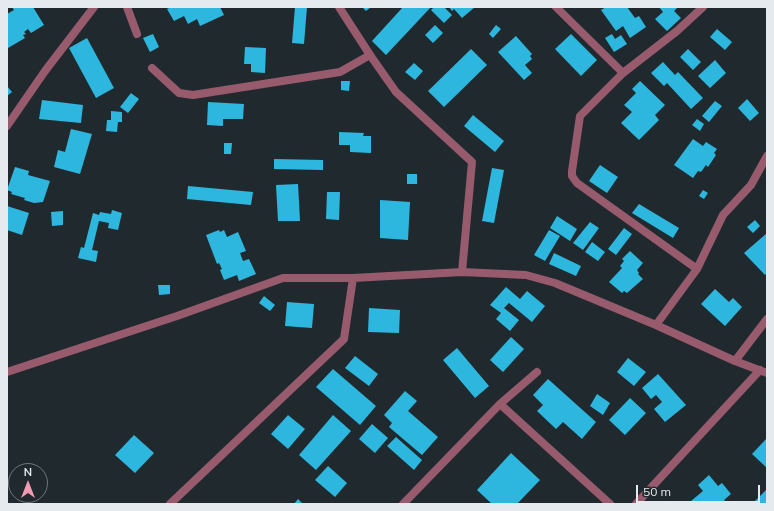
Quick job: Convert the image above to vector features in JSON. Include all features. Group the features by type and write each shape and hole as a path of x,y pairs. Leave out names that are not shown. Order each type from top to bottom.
{"street":[{"path":"7,126 45,71 94,7"},
{"path":"127,7 137,34"},
{"path":"339,7 370,56 396,92 472,162 462,272"},
{"path":"556,7 623,73"},
{"path":"697,269 577,183 572,176 580,116 623,73 677,31 703,7"},
{"path":"152,68 179,93 193,95 340,72 370,56"},
{"path":"656,325 697,269 723,214 751,185 767,156"},
{"path":"7,372 177,316 283,278 353,278 462,272 526,275 555,283 656,325 735,361 764,371 636,504"},
{"path":"170,504 344,339 353,278"},
{"path":"735,361 767,319"},
{"path":"403,504 500,404 537,372"},
{"path":"500,404 610,504"}],"building":[{"path":"12,7 33,7 44,25 31,33 28,29 24,32 26,34 23,35 25,38 8,48 7,14 14,10"},
{"path":"171,7 220,7 224,15 200,26 197,19 188,24 184,16 174,21 167,9"},
{"path":"295,7 307,7 304,44 292,43"},
{"path":"362,7 371,7 366,11"},
{"path":"403,7 431,7 386,55 372,41"},
{"path":"434,7 444,7 452,15 444,23 431,10"},
{"path":"449,7 475,7 462,18 454,9 452,11"},
{"path":"606,7 627,7 635,18 639,16 646,27 630,38 623,26 616,31 601,10"},
{"path":"659,7 676,7 677,8 674,11 681,18 667,31 655,19 663,12"},
{"path":"435,25 443,33 433,43 425,35"},
{"path":"496,25 501,29 493,38 489,34"},
{"path":"717,29 732,42 725,50 710,37"},
{"path":"153,34 159,47 150,52 143,38"},
{"path":"571,34 597,60 581,76 555,49"},
{"path":"612,34 615,39 621,35 627,44 614,52 605,38"},
{"path":"516,36 532,54 530,56 532,59 525,65 532,73 524,80 498,52"},
{"path":"87,38 114,88 96,98 69,48"},
{"path":"245,47 266,48 265,73 251,72 251,64 244,64"},
{"path":"471,49 487,65 444,107 428,91"},
{"path":"688,49 701,62 693,70 680,57"},
{"path":"715,60 726,73 710,88 698,76"},
{"path":"663,62 675,75 678,72 703,98 691,109 667,83 664,86 651,73"},
{"path":"414,63 423,71 415,80 405,72"},
{"path":"341,81 350,81 349,91 341,90"},
{"path":"640,81 665,105 655,115 659,120 639,140 621,123 632,112 624,105 636,93 632,89"},
{"path":"7,86 12,92 7,96"},
{"path":"131,93 139,99 128,113 120,107"},
{"path":"747,99 759,113 750,121 738,108"},
{"path":"42,100 83,105 81,123 39,119"},
{"path":"715,101 722,106 709,122 702,116"},
{"path":"208,102 244,104 243,119 223,119 223,126 207,125"},
{"path":"111,111 122,112 122,122 118,122 117,132 106,131 107,120 111,120"},
{"path":"473,115 504,141 495,152 464,126"},
{"path":"697,119 704,124 700,131 692,125"},
{"path":"71,129 92,134 80,174 54,167 58,150 65,152"},
{"path":"339,132 364,133 363,136 371,136 371,153 350,152 350,145 339,145"},
{"path":"693,139 703,146 706,142 717,149 714,153 716,155 708,167 706,165 701,172 698,171 693,178 674,165"},
{"path":"224,143 232,143 231,154 224,154"},
{"path":"274,159 323,160 323,170 274,169"},
{"path":"600,165 618,177 607,193 589,181"},
{"path":"15,167 29,171 28,175 50,181 43,202 34,203 24,200 25,198 11,194 12,192 7,190"},
{"path":"492,168 504,170 494,223 482,221"},
{"path":"407,174 417,174 417,184 407,184"},
{"path":"298,184 300,221 278,221 276,185"},
{"path":"188,186 253,192 251,205 187,199"},
{"path":"703,190 708,193 704,199 699,196"},
{"path":"327,192 340,192 339,220 326,219"},
{"path":"380,200 410,202 408,240 380,238"},
{"path":"639,204 679,228 673,238 632,213"},
{"path":"7,206 29,213 22,235 7,230"},
{"path":"112,210 122,213 118,230 108,228 109,223 99,221 92,250 98,251 96,262 78,258 81,247 84,248 93,213 99,215 100,212 111,214"},
{"path":"63,211 63,225 52,226 51,212"},
{"path":"557,216 577,229 570,241 550,228"},
{"path":"755,220 760,226 753,233 747,227"},
{"path":"590,222 599,228 583,250 573,243"},
{"path":"624,228 632,234 616,255 608,249"},
{"path":"219,230 220,232 224,230 227,237 238,232 246,251 240,253 243,261 249,259 256,274 239,281 237,275 224,280 220,270 222,269 219,263 217,264 206,235"},
{"path":"549,230 560,236 545,261 534,255"},
{"path":"767,233 767,273 765,275 744,253"},
{"path":"592,242 605,252 598,261 585,252"},
{"path":"630,251 643,263 637,270 639,273 638,274 643,279 627,293 624,291 622,293 609,282 622,268 620,266 624,261 622,259"},
{"path":"554,253 581,266 576,276 549,264"},
{"path":"158,285 170,285 170,294 159,295"},
{"path":"506,287 520,299 527,291 545,306 532,322 509,303 504,308 519,320 510,331 496,319 501,313 490,305"},
{"path":"715,289 729,302 733,298 742,307 725,326 701,304"},
{"path":"264,296 275,305 270,311 259,303"},
{"path":"287,302 314,304 312,328 285,326"},
{"path":"369,308 400,310 399,333 368,332"},
{"path":"511,337 524,349 503,372 490,360"},
{"path":"457,348 489,386 475,398 443,360"},
{"path":"355,356 378,374 369,386 345,368"},
{"path":"628,358 646,372 634,386 617,372"},
{"path":"333,369 376,406 360,425 316,387"},
{"path":"658,374 686,405 665,422 654,409 662,402 656,395 651,399 642,388"},
{"path":"548,379 596,422 582,439 563,422 556,429 537,411 543,405 533,395"},
{"path":"405,391 417,401 408,411 438,437 422,455 389,427 392,423 384,415"},
{"path":"597,394 610,403 603,415 590,406"},
{"path":"630,398 646,413 625,435 609,420"},
{"path":"288,415 305,429 288,449 271,434"},
{"path":"333,415 351,431 316,470 299,455"},
{"path":"372,424 388,438 375,453 359,439"},
{"path":"134,435 154,453 135,473 115,455"},
{"path":"396,437 422,460 414,470 387,446"},
{"path":"767,438 767,468 752,454"},
{"path":"511,453 540,480 517,504 492,504 477,490"},
{"path":"328,466 347,483 335,497 315,480"},
{"path":"709,475 718,486 722,483 731,494 724,500 728,504 693,504 691,501 703,491 698,485"},
{"path":"767,489 767,504 754,504 753,503"},
{"path":"298,499 303,504 294,504"}]}
